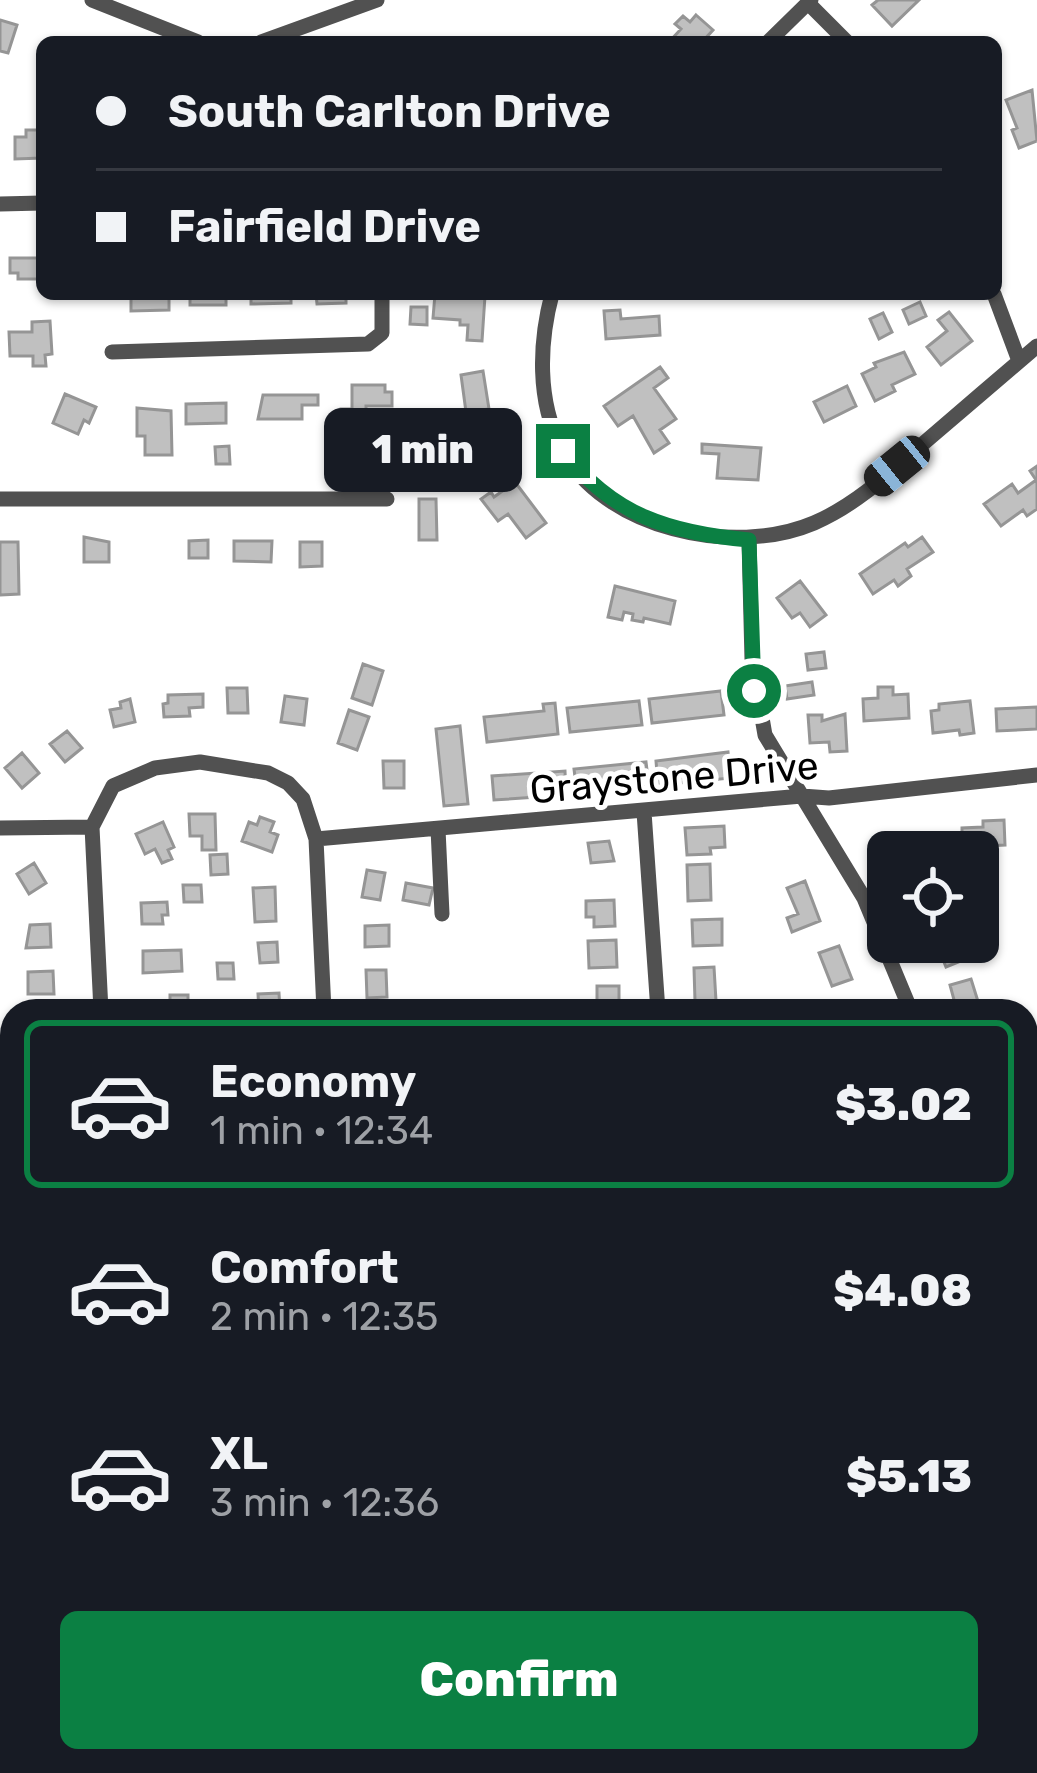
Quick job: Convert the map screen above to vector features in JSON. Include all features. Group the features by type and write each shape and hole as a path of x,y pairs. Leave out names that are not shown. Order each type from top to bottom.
{"street":[{"path":"92,0 184,36"},
{"path":"278,36 377,0"},
{"path":"774,36 810,2 841,36"},
{"path":"0,204 36,203"},
{"path":"112,352 368,344 382,333 382,300"},
{"path":"551,300 542,362 554,431 577,469 612,499 652,522 695,535 749,540 795,531 843,508 1037,346"},
{"path":"996,300 1019,361"},
{"path":"0,499 387,499"},
{"path":"749,540 758,715 777,760 870,910 905,999"},
{"path":"100,999 92,827 113,786 132,775 177,764 223,763 268,773 288,783 303,800 316,839 323,999"},
{"name":"Graystone Drive","path":"316,839 802,796 830,798 1037,775"},
{"path":"644,812 657,999"},
{"path":"0,828 92,827"},
{"path":"438,829 442,914"}],"building":[{"path":"878,0 919,0 892,26 872,5"},
{"path":"696,15 713,30 708,36 675,36 681,29 675,24 683,16 690,22"},
{"path":"0,20 17,25 8,53 0,51"},
{"path":"1032,90 1037,141 1019,148 1006,100"},
{"path":"26,130 36,130 36,158 15,159 15,137 26,137"},
{"path":"10,258 36,258 36,279 18,279 18,273 10,273"},
{"path":"131,300 169,300 169,310 131,311"},
{"path":"190,300 226,300 226,305 190,305"},
{"path":"251,300 291,300 291,303 251,304"},
{"path":"317,300 346,300 346,303 317,304"},
{"path":"434,300 485,300 482,341 467,340 468,325 460,325 460,320 433,318"},
{"path":"920,302 926,316 909,324 903,310"},
{"path":"411,307 427,307 427,325 410,324"},
{"path":"620,310 621,319 659,316 660,335 606,339 604,311"},
{"path":"949,312 972,341 941,365 927,347 947,331 938,320"},
{"path":"883,313 892,332 879,339 870,319"},
{"path":"50,321 52,354 45,355 46,366 33,366 33,356 10,356 9,332 32,332 32,322"},
{"path":"904,352 915,374 892,385 895,391 875,401 862,374 876,367 874,363"},
{"path":"660,367 668,378 654,388 676,419 660,430 669,443 654,453 633,416 618,426 604,406"},
{"path":"483,371 489,409 466,412 461,375"},
{"path":"352,385 385,385 385,392 392,392 392,406 366,406 366,424 341,424 341,409 352,409"},
{"path":"847,386 856,406 824,422 814,402"},
{"path":"65,394 96,407 78,434 53,423"},
{"path":"263,395 318,395 318,405 302,405 302,419 258,419"},
{"path":"226,403 226,423 186,424 186,404"},
{"path":"137,408 171,411 172,455 145,455 145,436 137,436"},
{"path":"702,444 761,448 758,480 717,478 719,454 702,453"},
{"path":"229,446 230,464 216,464 215,447"},
{"path":"1037,466 1037,509 1027,516 1023,510 1001,526 984,504 1012,484 1018,493 1036,480 1030,471"},
{"path":"515,482 546,523 526,538 508,514 498,521 481,499 491,492 494,497"},
{"path":"419,499 436,499 437,540 419,540"},
{"path":"84,537 109,542 109,562 84,562"},
{"path":"922,537 933,552 907,569 911,576 898,586 894,580 873,594 860,574"},
{"path":"208,540 208,558 189,558 189,541"},
{"path":"234,541 272,541 271,562 234,561"},
{"path":"0,542 18,542 19,594 0,595"},
{"path":"300,542 322,542 322,566 300,567"},
{"path":"800,581 826,615 810,627 800,613 792,618 777,598"},
{"path":"615,586 675,601 670,624 632,620 633,614 624,612 622,620 608,617"},
{"path":"824,652 826,668 808,670 806,654"},
{"path":"363,664 383,671 372,705 352,698"},
{"path":"812,682 814,695 787,699 785,686"},
{"path":"878,687 893,687 893,695 908,694 909,718 864,721 863,699 878,698"},
{"path":"227,688 247,688 248,713 228,713"},
{"path":"721,691 724,715 652,723 649,699"},
{"path":"203,694 203,707 189,708 190,716 164,717 168,695"},
{"path":"285,696 307,699 304,725 281,722"},
{"path":"130,699 135,722 114,727 110,710"},
{"path":"639,701 642,725 570,732 567,708"},
{"path":"970,701 974,733 933,733 931,711 939,710 939,704"},
{"path":"555,703 558,734 487,742 484,717 544,711 543,704"},
{"path":"1037,707 1037,729 997,731 996,709"},
{"path":"349,710 369,717 357,750 338,743"},
{"path":"845,714 847,751 830,752 829,742 810,743 808,715 822,715 822,721"},
{"path":"460,726 468,804 444,806 436,729"},
{"path":"67,731 82,748 65,762 50,744"},
{"path":"728,752 731,778 658,785 656,761"},
{"path":"22,753 39,773 22,788 5,768"},
{"path":"383,761 404,761 404,788 384,788"},
{"path":"646,762 649,786 577,793 574,769"},
{"path":"565,771 566,795 494,800 492,776"},
{"path":"189,814 215,814 216,850 202,850 202,836 190,836"},
{"path":"260,817 274,822 270,832 278,835 272,852 242,841 249,822 257,825"},
{"path":"1004,820 1005,845 999,845 999,831 962,831 983,827 983,821"},
{"path":"163,822 174,847 168,850 172,859 162,863 155,849 145,854 136,834"},
{"path":"724,826 725,847 710,848 711,854 687,855 685,828"},
{"path":"609,841 614,861 591,863 588,843"},
{"path":"227,854 228,874 211,875 210,855"},
{"path":"34,863 46,883 29,894 17,874"},
{"path":"710,864 711,900 688,901 687,865"},
{"path":"367,870 385,873 380,900 362,897"},
{"path":"805,881 820,921 792,932 787,918 798,914 787,888"},
{"path":"406,883 433,888 429,905 403,900"},
{"path":"183,885 201,885 202,902 184,902"},
{"path":"275,887 276,921 255,922 253,888"},
{"path":"614,900 615,926 594,927 594,917 586,917 586,901"},
{"path":"167,902 163,924 142,924 141,903"},
{"path":"722,919 722,945 693,946 692,920"},
{"path":"50,924 51,947 26,948 30,925"},
{"path":"389,925 389,946 365,947 365,926"},
{"path":"616,940 617,967 589,968 588,941"},
{"path":"277,942 278,962 260,963 258,943"},
{"path":"839,946 852,979 832,986 819,953"},
{"path":"181,950 182,971 143,973 143,951"},
{"path":"217,963 233,963 234,979 218,979"},
{"path":"714,967 716,999 695,999 694,968"},
{"path":"366,970 386,970 387,997 367,998"},
{"path":"53,971 54,994 28,994 28,972"},
{"path":"971,979 977,999 954,999 950,985"},
{"path":"597,986 619,986 619,999 597,999"},
{"path":"279,993 279,999 258,999 258,994"}],"route":[{"path":"563,451 594,485 652,522 695,535 749,540 754,691"}]}
